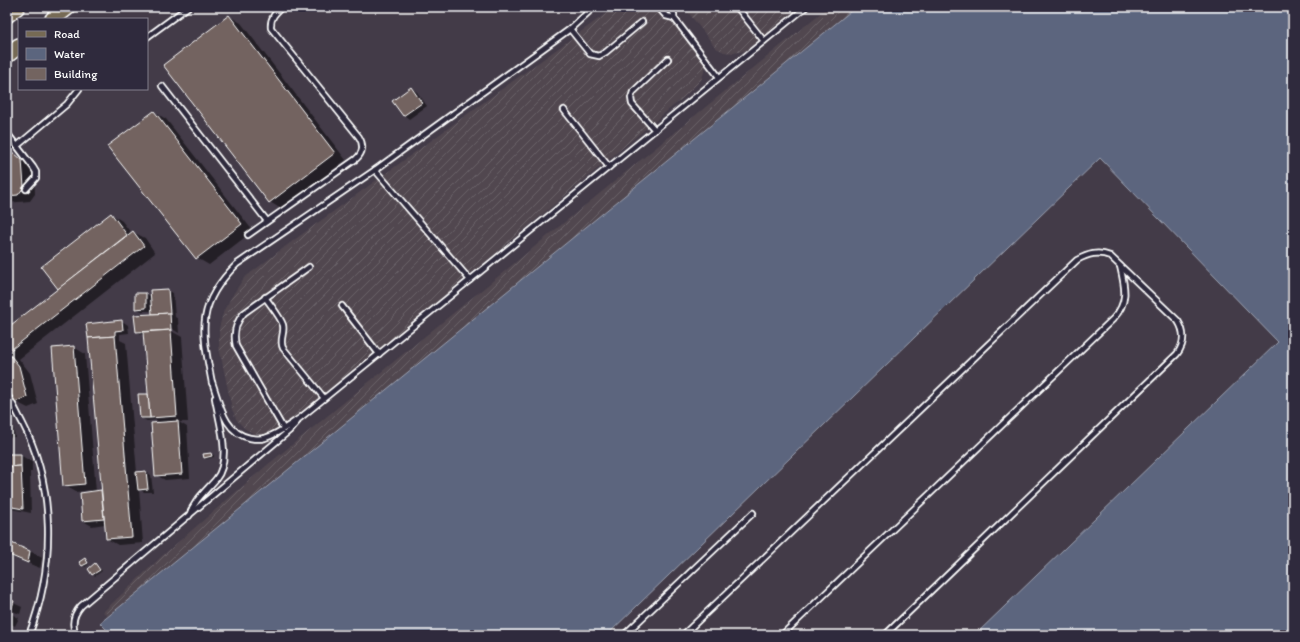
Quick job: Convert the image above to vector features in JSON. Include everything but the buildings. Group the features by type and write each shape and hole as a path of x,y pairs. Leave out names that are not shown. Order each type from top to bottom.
{"main road":[{"path":"7,15 17,7"},
{"path":"54,18 68,7"},
{"path":"7,55 18,47"}],"lane":[{"path":"148,36 188,7"},
{"path":"248,235 356,159 362,150 359,137 271,28 271,19 282,7"},
{"path":"189,516 195,503 218,477 225,459 225,450 204,343 204,325 207,308 214,291 224,276 237,264 375,170 570,29 594,7"},
{"path":"658,7 666,16 674,18"},
{"path":"670,7 674,14 674,18 719,78"},
{"path":"737,7 764,41"},
{"path":"76,635 73,624 74,617 81,606 189,516 324,398 806,7"},
{"path":"570,29 590,54 598,56 606,52 642,22"},
{"path":"655,130 632,104 632,95 633,92 668,59"},
{"path":"162,86 268,221"},
{"path":"17,146 67,104 77,90"},
{"path":"564,110 609,167"},
{"path":"7,133 36,172 36,178 26,188"},
{"path":"375,170 470,280"},
{"path":"683,635 1077,260 1090,254 1104,254 1110,256 1178,321 1181,326 1183,338 1180,350 885,635"},
{"path":"782,635 1113,319 1120,309 1125,289 1119,265"},
{"path":"283,428 234,340 236,325 239,318 244,313 309,266"},
{"path":"266,298 283,324 281,340 283,348 324,398"},
{"path":"342,306 379,354"},
{"path":"212,382 228,425 235,432 244,437 254,439 264,438 300,418"},
{"path":"7,395 29,435 41,472 47,504 49,538 46,570 29,635"},
{"path":"624,635 753,513"}],"shaded area":[{"path":"618,7 660,7 668,11 704,56 706,67 701,80 684,97 280,432 265,435 254,434 244,428 236,419 232,409 219,347 219,328 224,310 244,278 608,12"},
{"path":"684,7 799,7 745,51 733,53 724,52 716,48"},
{"path":"828,7 856,7 108,616 103,612 161,557 266,466"}],"water":[{"path":"856,7 1293,7 1293,635 975,635 1278,342 1100,158 607,635 112,635 100,623"}]}
